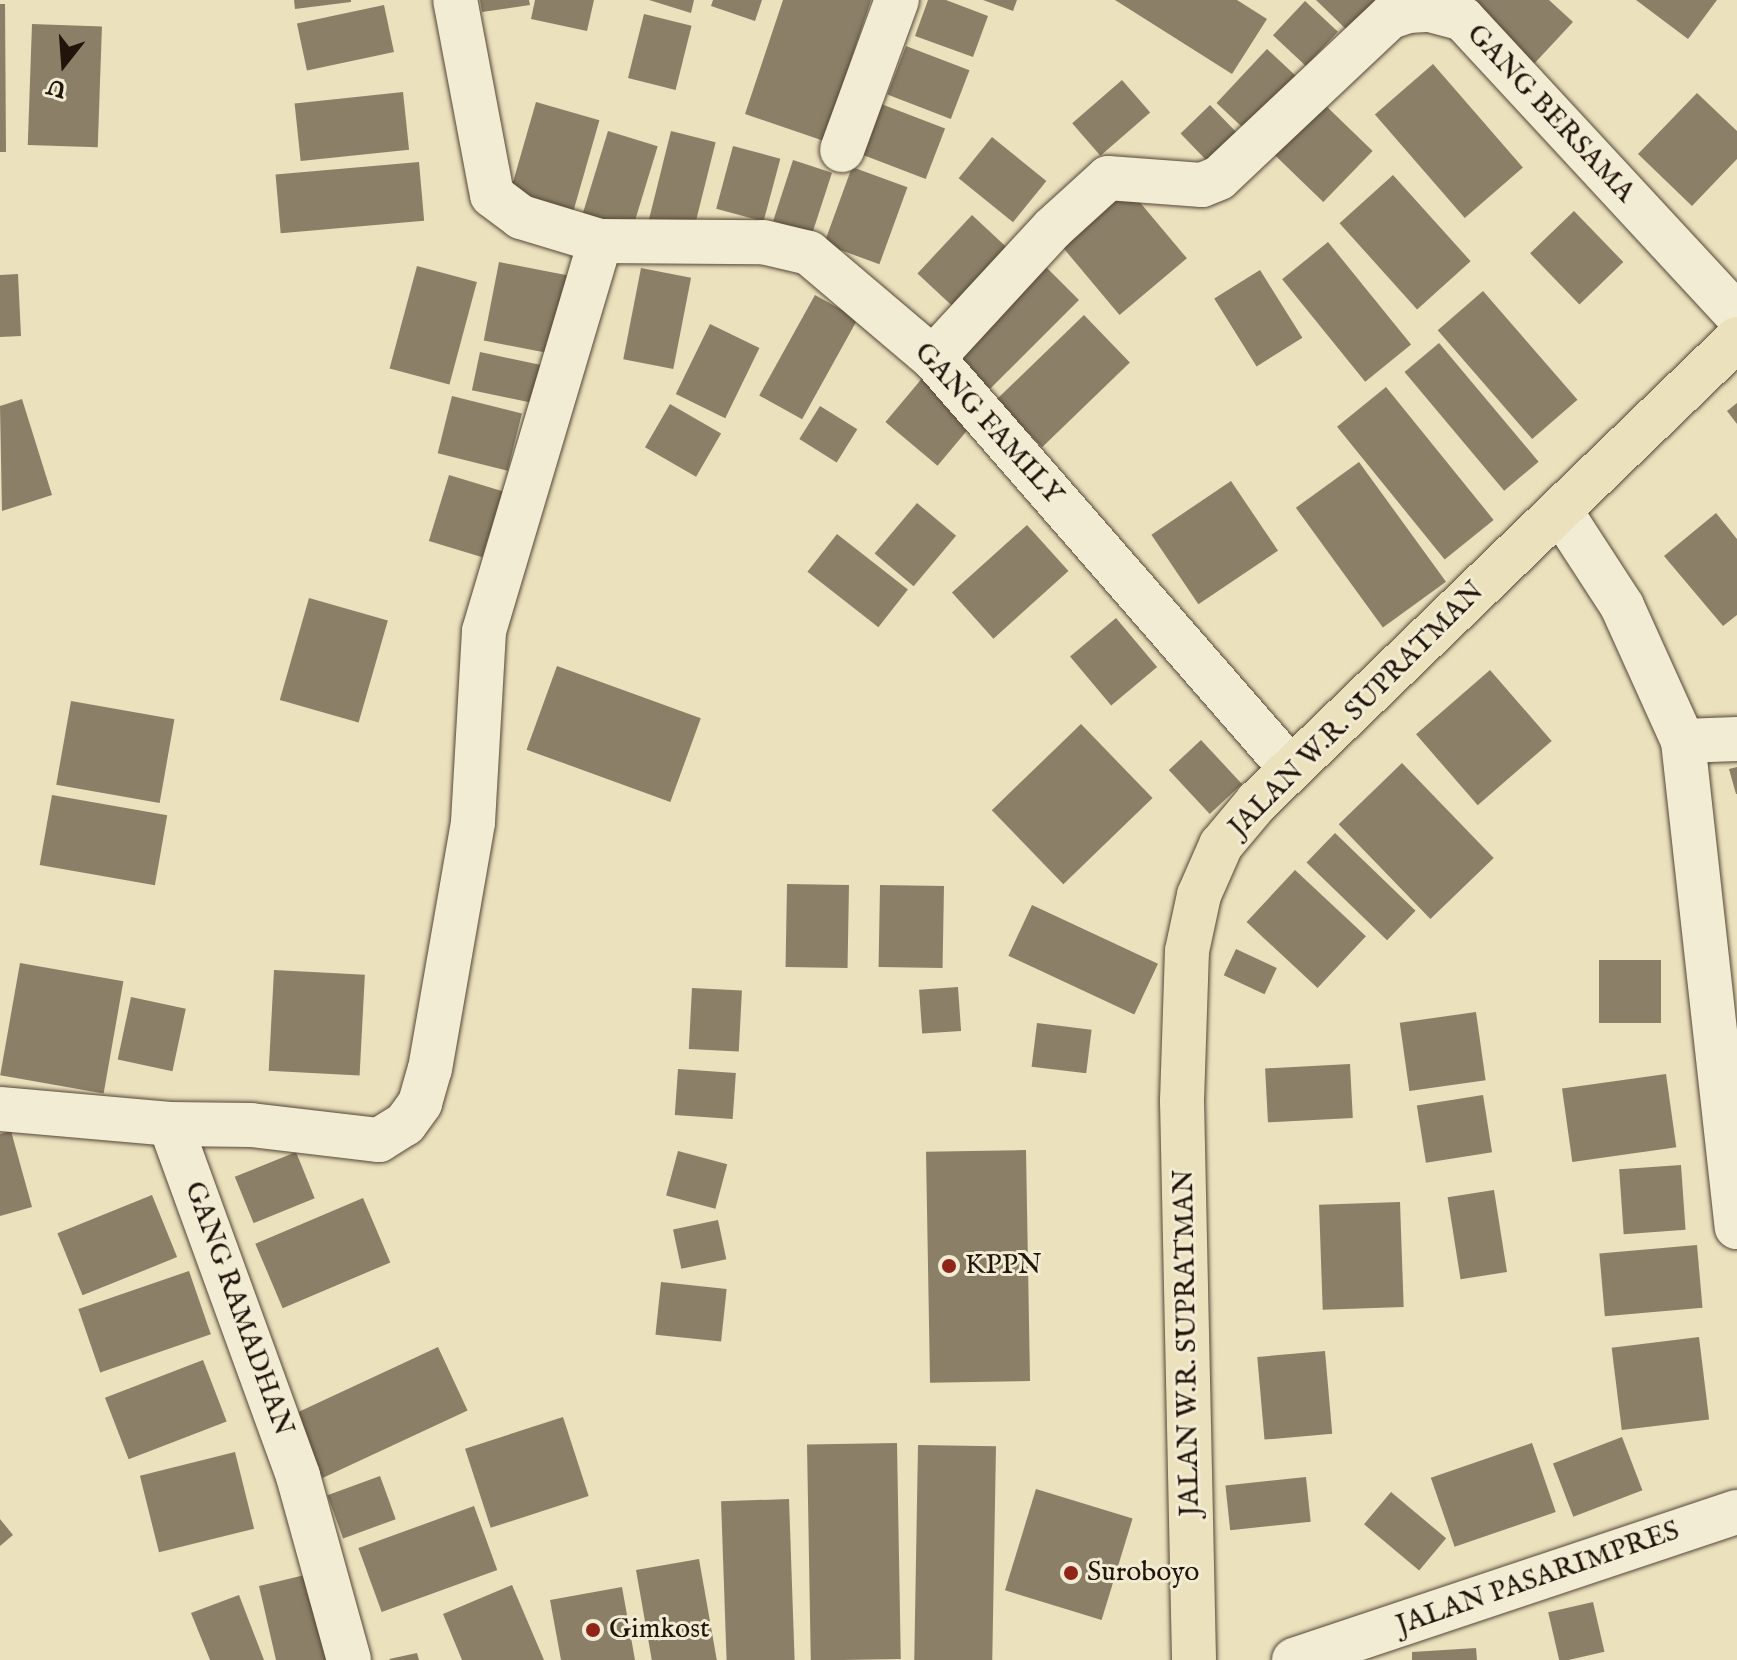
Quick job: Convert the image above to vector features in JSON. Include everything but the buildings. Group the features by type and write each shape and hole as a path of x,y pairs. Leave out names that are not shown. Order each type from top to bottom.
{"highway":[{"name":"JALAN W.R. SUPRATMAN","path":"1194,1660 1182,1101 1187,951 1199,895 1221,845 1291,769 1737,339"}],"street":[{"name":"GANG FAMILY","path":"455,0 492,195 521,217 600,241 784,244 809,253 933,358 1291,769"},
{"path":"842,150 897,0"},
{"name":"GANG BERSAMA","path":"933,358 1053,228 1108,178 1202,185 1219,178 1390,17 1408,11 1430,10 1463,19 1737,315"},
{"path":"0,1109 170,1124 251,1125 379,1140 405,1124 420,1103 473,822 484,631 600,241"},
{"path":"1561,512 1622,606 1683,741 1733,1144 1737,1227"},
{"path":"1683,741 1737,739"},
{"name":"GANG RAMADHAN","path":"170,1124 298,1476 349,1660"},
{"name":"JALAN PASARIMPRES","path":"1294,1660 1737,1512"}],"place":[{"name":"KPPN","path":"949,1266"},
{"name":"Suroboyo","path":"1071,1573"},
{"name":"Gimkost","path":"593,1630"}]}
